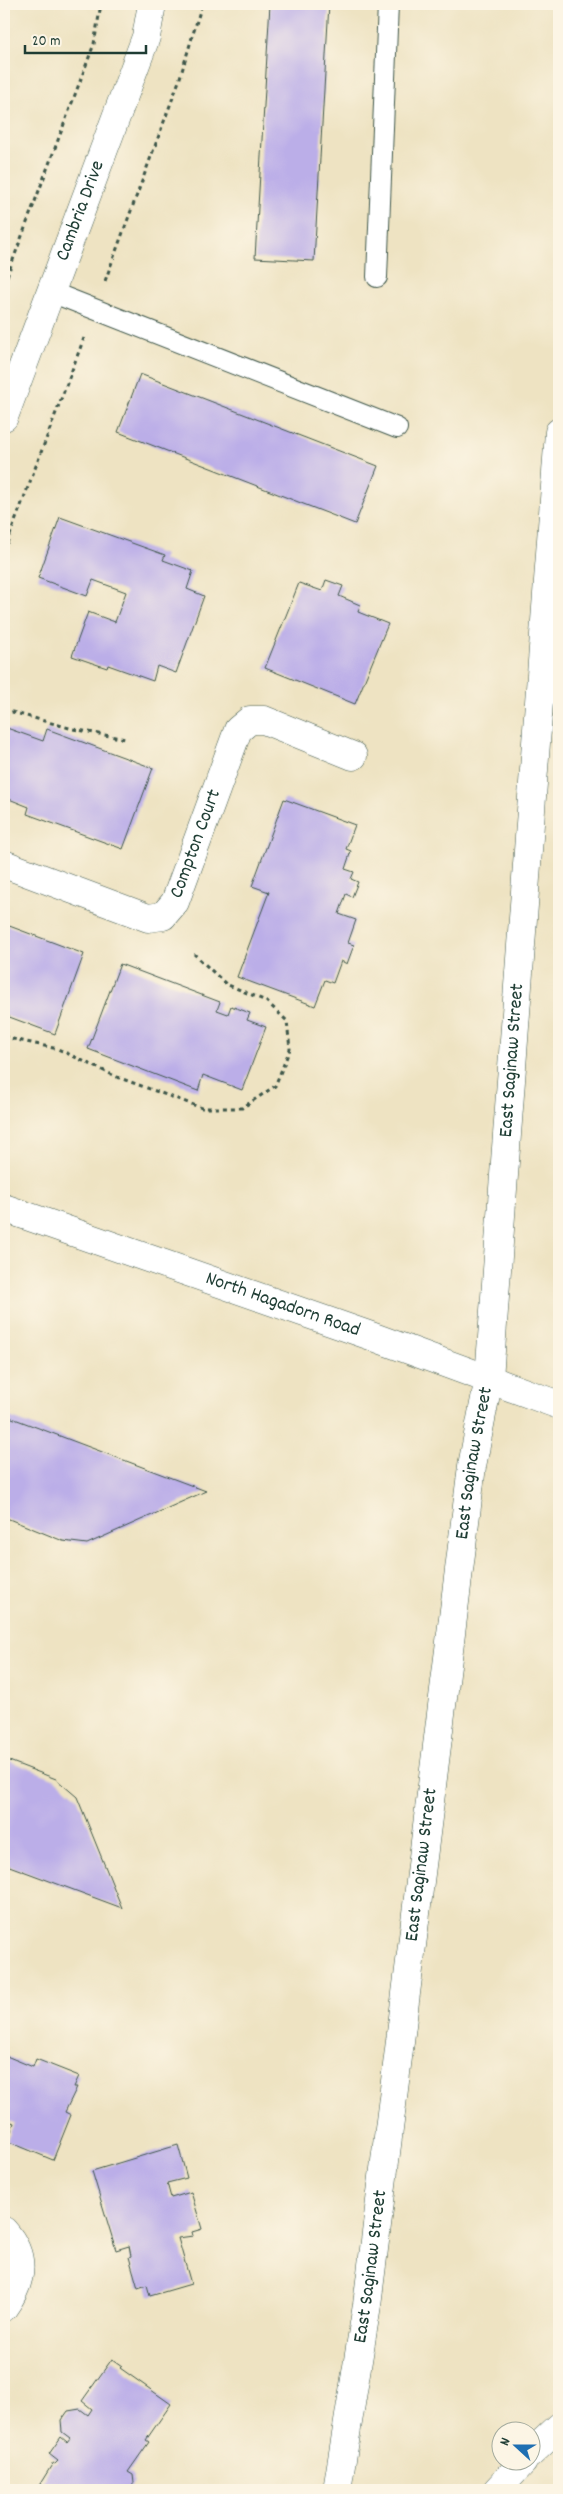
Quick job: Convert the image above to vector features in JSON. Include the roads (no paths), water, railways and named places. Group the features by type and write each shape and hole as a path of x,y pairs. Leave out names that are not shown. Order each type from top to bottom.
{"main road":[{"name":"Cambria Drive","path":"4,417 146,37 152,4"},
{"name":"East Saginaw Street","path":"337,2490 367,2305 472,1466 489,1378 559,432"},
{"name":"Compton Court","path":"4,864 148,918 163,916 175,902 238,730 250,720 264,720 353,756"},
{"name":"North Hagadorn Road","path":"4,1208 489,1378 559,1405"},
{"path":"4,2230 15,2245 20,2262 20,2278 13,2294 4,2307"},
{"path":"540,2445 559,2427"},
{"path":"497,2490 514,2472"}],"lane":[{"path":"377,277 388,4"},
{"path":"51,292 397,428"}]}
